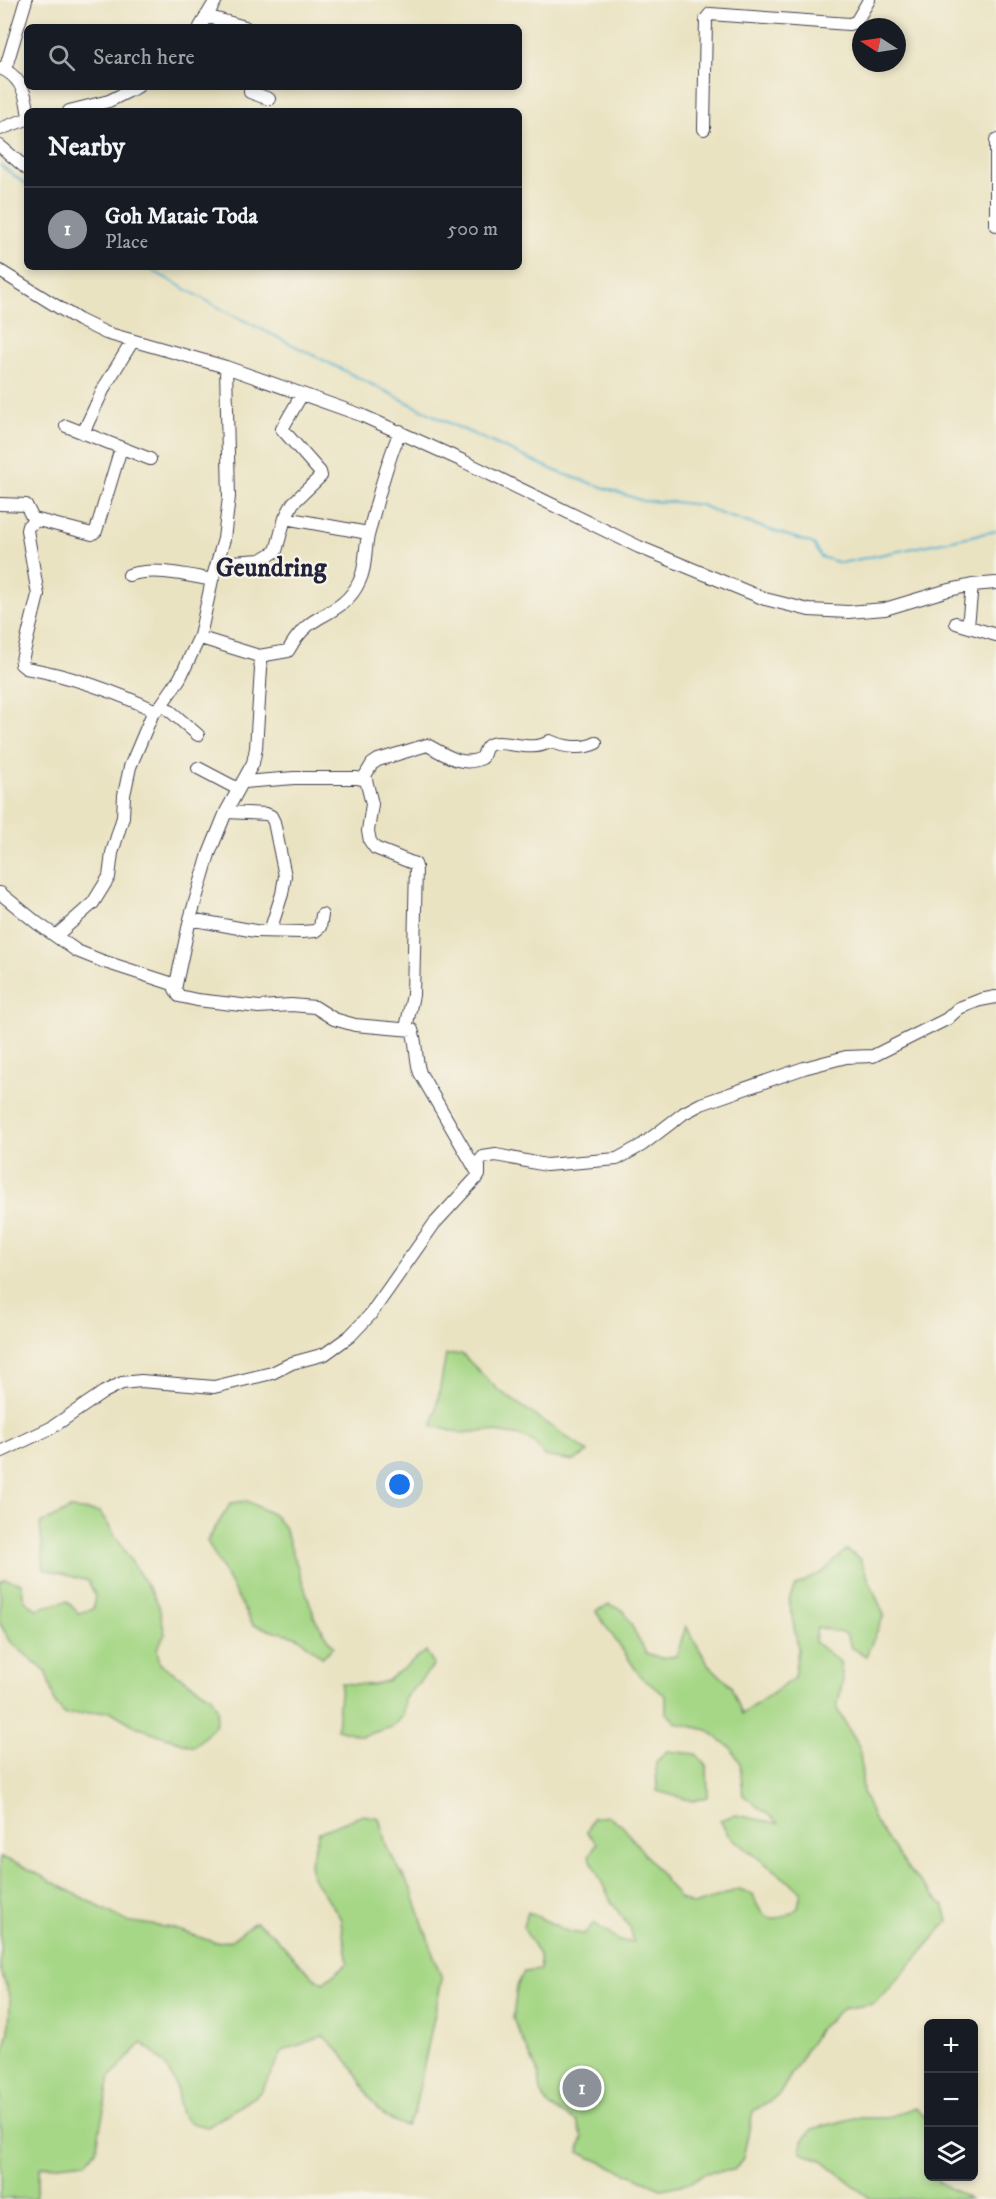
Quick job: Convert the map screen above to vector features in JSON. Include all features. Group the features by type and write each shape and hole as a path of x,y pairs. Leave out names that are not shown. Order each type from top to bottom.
{"street":[{"path":"26,0 2,69 20,83 27,96 28,108"},
{"path":"216,0 203,22 220,24"},
{"path":"704,129 706,19 710,14 849,24 856,22 869,0"},
{"path":"93,108 109,106 133,90"},
{"path":"250,90 269,99"},
{"path":"0,129 24,120"},
{"path":"996,140 996,225"},
{"path":"0,146 24,167"},
{"path":"0,271 79,321 106,333 226,367 361,415 400,431 639,548 784,605 830,613 885,609 972,585 996,583"},
{"path":"83,433 105,386 132,342"},
{"path":"57,935 93,903 109,877 112,853 123,817 124,795 130,767 152,715 180,678 200,636 212,580 224,539 229,497 226,367"},
{"path":"217,563 261,560 276,551 285,518 292,503 321,476 282,429 303,394"},
{"path":"66,426 150,459"},
{"path":"200,636 259,656 288,651 296,636 318,618 328,615 348,599 360,582 368,533 384,470 400,431"},
{"path":"121,448 96,531 92,534 34,521 28,526 38,595 21,660 22,666 82,681 159,708 198,735"},
{"path":"0,504 27,505 34,521"},
{"path":"285,518 368,533"},
{"path":"129,575 153,571 212,580"},
{"path":"972,585 962,625 996,635"},
{"path":"259,656 261,669 254,764 226,812 209,854 190,919 176,992 178,996 197,1000 259,1007 291,1005 315,1007 327,1016 355,1025 412,1030 416,1063 420,1073 479,1175"},
{"path":"363,779 372,764 378,760 427,745 455,760 465,762 482,758 488,746 492,744 535,747 543,746 550,741 567,746 590,746 596,743"},
{"path":"198,768 241,786 294,778 363,779"},
{"path":"363,779 367,784 372,804 368,831 370,840 375,848 415,864 416,867 413,995 406,1028"},
{"path":"226,812 266,814 271,816 274,822 285,876 282,894 270,931"},
{"path":"0,892 77,951 102,962 176,985"},
{"path":"190,919 239,929 315,931 320,927 322,915"},
{"path":"0,1452 51,1428 104,1392 122,1383 141,1381 214,1387 272,1373 292,1363 325,1354 350,1336 370,1315 434,1224 479,1175 479,1162 483,1157 496,1155 546,1165 617,1159 642,1146 684,1113 701,1104 804,1068 846,1058 873,1056 947,1019 959,1008 980,1000 996,998"}],"green space":[{"path":"462,1354 497,1389 588,1452 574,1461 544,1456 535,1443 521,1436 490,1431 459,1433 433,1426 446,1355"},
{"path":"247,1501 274,1515 284,1527 316,1621 334,1647 322,1657 298,1637 253,1625 207,1541 231,1503"},
{"path":"70,1509 100,1512 158,1603 165,1634 157,1649 160,1664 211,1696 218,1710 215,1726 194,1747 137,1727 110,1711 65,1715 55,1703 46,1672 11,1642 0,1624 0,1582 5,1579 21,1583 24,1599 36,1609 67,1601 78,1613 93,1609 95,1595 88,1581 44,1569 40,1524"},
{"path":"846,1550 860,1559 884,1615 866,1656 852,1648 846,1634 817,1627 815,1642 840,1662 843,1679 837,1709 860,1748 863,1793 875,1822 911,1873 944,1906 948,1921 885,1994 873,2004 842,2009 818,2030 779,2095 753,2111 743,2158 734,2170 704,2173 692,2182 663,2189 578,2152 583,2138 577,2122 549,2106 541,2093 539,2075 513,2019 517,1986 524,1972 540,1970 539,1955 523,1927 528,1912 569,1932 584,1934 594,1923 619,1941 634,1942 630,1928 612,1903 589,1856 597,1843 587,1832 592,1818 608,1816 621,1824 680,1899 694,1905 739,1889 753,1894 760,1910 770,1918 776,1918 798,1908 801,1891 728,1835 720,1820 735,1815 780,1824 743,1795 740,1763 732,1749 707,1730 677,1723 666,1713 666,1696 641,1677 596,1612 609,1604 624,1611 646,1653 661,1658 676,1656 686,1626 708,1664 731,1686 742,1714 794,1678 798,1648 789,1600 795,1586 823,1572"},
{"path":"426,1651 434,1665 404,1699 403,1715 392,1727 362,1736 337,1729 341,1683 372,1685 387,1681"},
{"path":"667,1751 696,1754 707,1766 708,1797 693,1801 657,1791 656,1762"},
{"path":"363,1815 379,1818 387,1848 411,1889 442,1979 414,2113 406,2126 384,2115 376,2107 344,2056 323,2036 283,2051 261,2092 208,2127 197,2125 189,2122 181,2113 175,2084 166,2066 142,2043 110,2077 96,2151 86,2162 40,2167 35,2199 0,2199 0,2067 9,2032 10,1998 0,1968 0,1857 17,1863 126,1921 172,1928 214,1942 230,1941 255,1922 274,1935 304,1969 323,1983 348,1963 340,1917 312,1877 310,1862 319,1832"},
{"path":"915,2107 924,2116 924,2181 937,2181 969,2199 871,2199 822,2160 801,2152 802,2141 812,2129 855,2118 886,2118"}],"waterway":[{"path":"0,165 24,183"},
{"path":"151,270 227,312 451,424 558,472 643,501 701,505 721,514 814,544 821,557 841,563 996,531"}],"place":[{"name":"Goh Mataie Toda","path":"582,2088"}],"district":[{"name":"Geundring","path":"271,567"}]}
